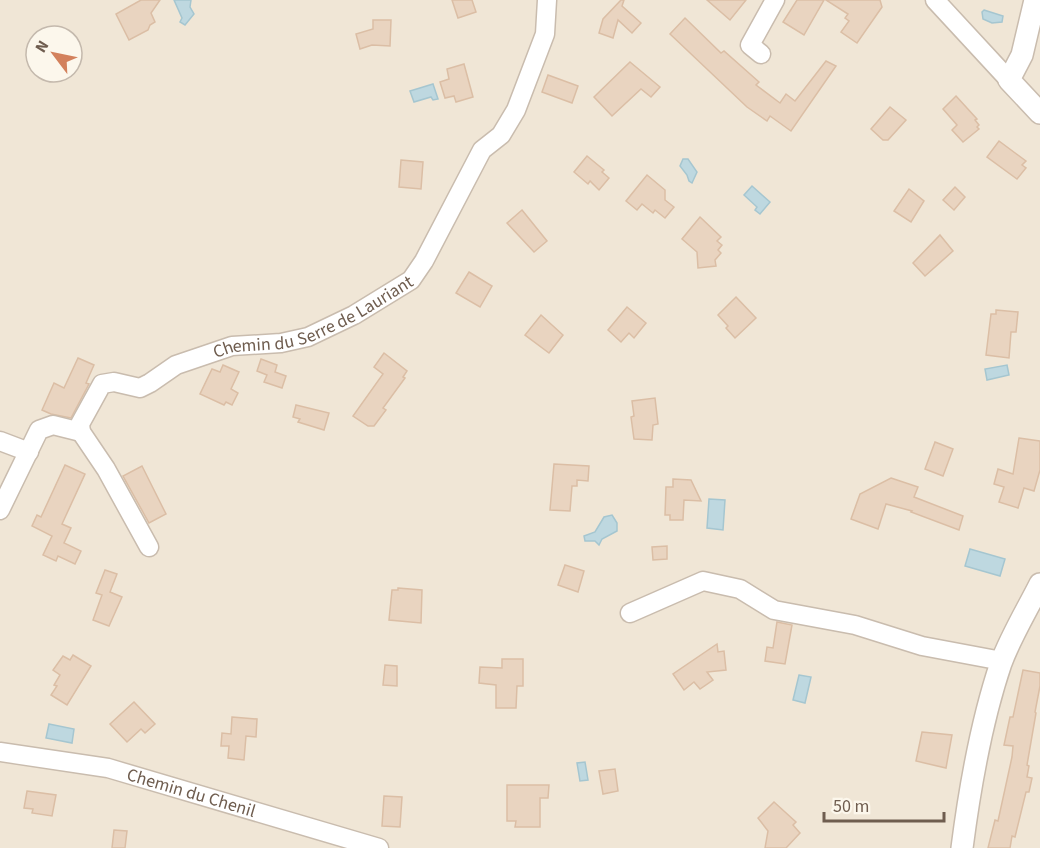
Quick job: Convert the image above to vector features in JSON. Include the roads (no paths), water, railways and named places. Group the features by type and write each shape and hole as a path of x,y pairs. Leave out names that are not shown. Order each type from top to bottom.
{"street":[{"name":"Chemin du Serre de Lauriant","path":"81,432 80,424 102,384 114,382 140,388 176,365 232,346 281,343 308,337 354,315 411,280 424,261 482,150 501,135 516,110 545,34 547,0"},
{"path":"761,54 750,45 775,0"},
{"path":"935,0 1040,113"},
{"path":"1009,80 1022,55 1035,0"},
{"path":"0,510 39,430 53,425 81,432 106,469 149,547"},
{"path":"0,441 29,452"},
{"path":"630,613 703,581 740,589 774,610 855,625 922,646 1002,661"},
{"path":"962,848 983,728 1002,661 1040,584"},
{"name":"Chemin du Chenil","path":"0,752 108,768 379,848"}],"water":[{"path":"174,0 191,0 190,7 194,14 185,25 180,22 182,18"},
{"path":"984,10 1003,16 1002,22 992,23 983,19"},
{"path":"433,84 438,99 433,100 431,97 414,102 410,91"},
{"path":"683,159 688,159 697,172 692,183 680,166"},
{"path":"752,186 770,202 760,214 755,210 757,207 744,195"},
{"path":"1007,365 1009,375 987,380 985,369"},
{"path":"709,499 725,500 723,530 707,528"},
{"path":"612,515 617,523 617,531 602,539 599,545 595,541 585,541 584,536 595,532 604,517"},
{"path":"970,549 1005,559 1000,576 965,566"},
{"path":"799,675 811,677 805,703 793,700"},
{"path":"49,724 74,729 72,743 46,738"},
{"path":"585,762 588,780 580,781 577,763"}]}
